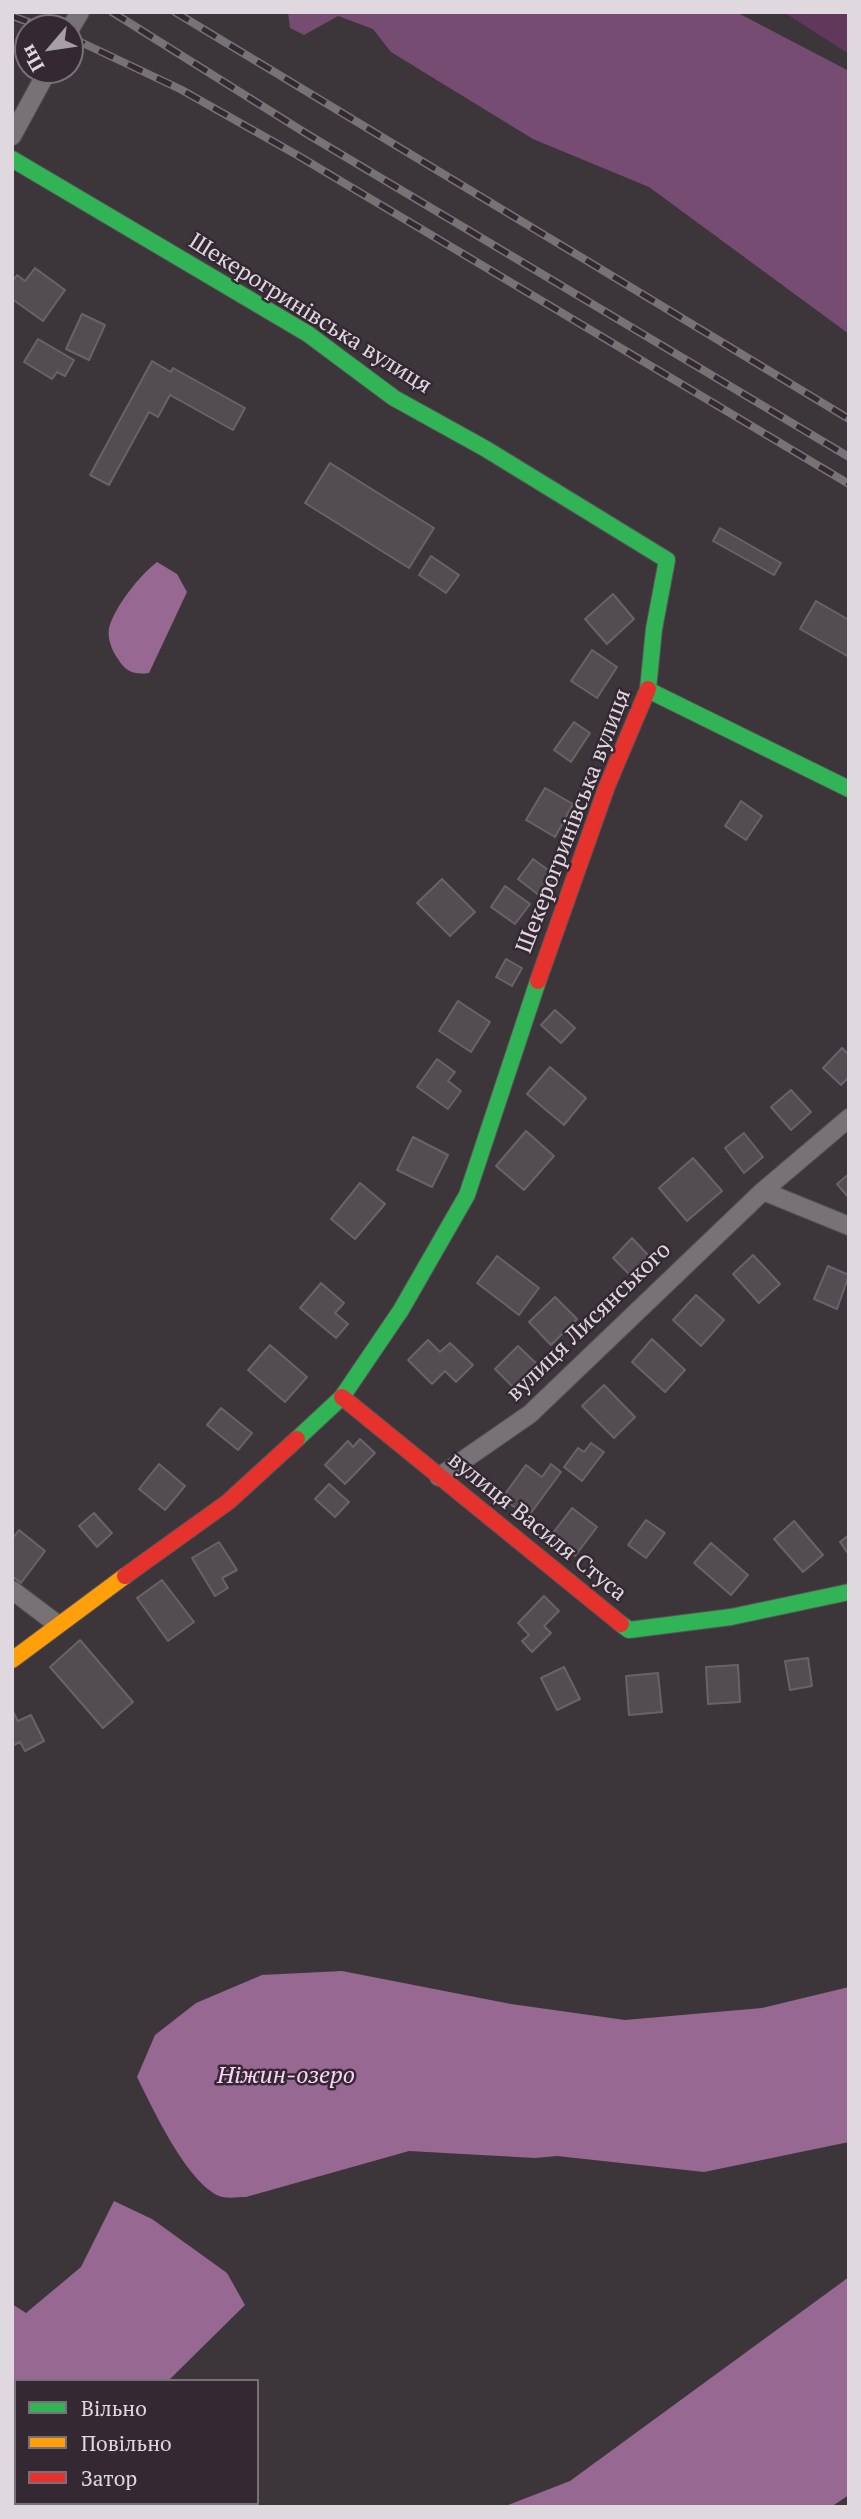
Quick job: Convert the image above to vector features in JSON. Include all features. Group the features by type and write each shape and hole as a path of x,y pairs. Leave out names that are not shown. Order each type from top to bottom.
{"street":[{"path":"12,136 40,84"},
{"name":"Шекерогринівська вулиця","path":"12,159 307,334 394,398 486,449 667,560 654,629 648,690 607,786 467,1195 401,1310 342,1397 228,1502 57,1624 12,1660"},
{"path":"648,690 849,789"},
{"name":"вулиця Лисянського","path":"439,1477 530,1415 763,1191 849,1118"},
{"path":"763,1191 849,1226"},
{"name":"вулиця Василя Стуса","path":"342,1397 629,1630 731,1616 849,1591"},
{"path":"12,1590 57,1624"}],"shaded area":[{"path":"288,12 736,12 849,71 849,334 649,187 533,139 391,52 373,29 338,16 304,35 290,28"},
{"path":"786,12 849,12 849,54 785,13"}],"water":[{"path":"157,562 177,574 187,592 149,673 135,673 127,670 116,656 109,640 109,628 129,592"},
{"name":"Ніжин-озеро","path":"342,1971 511,2004 625,2020 762,2008 849,1987 849,2142 704,2172 557,2156 535,2158 409,2151 246,2197 219,2196 195,2176 183,2160 161,2125 137,2077 155,2035 196,2003 262,1975"},
{"path":"114,2201 152,2219 227,2273 245,2305 170,2379 14,2379 12,2471 12,2304 26,2313 81,2267"},
{"path":"849,2277 849,2495 831,2507 503,2507 570,2481"}],"building":[{"path":"35,268 65,290 43,321 12,299 12,282 17,275 25,281"},
{"path":"82,314 105,325 89,360 66,349"},
{"path":"38,339 74,360 65,376 57,372 52,379 24,362"},
{"path":"152,361 171,372 173,368 245,408 233,430 170,395 158,417 149,412 109,485 90,475"},
{"path":"330,463 434,528 409,568 305,503"},
{"path":"720,528 781,563 774,575 713,541"},
{"path":"431,556 459,575 446,593 419,575"},
{"path":"613,594 634,619 607,644 585,619"},
{"path":"816,601 849,620 849,657 800,629"},
{"path":"592,650 617,667 597,698 571,681"},
{"path":"574,722 590,733 571,762 554,750"},
{"path":"545,788 573,804 555,837 526,820"},
{"path":"741,801 762,816 746,840 725,826"},
{"path":"533,859 555,875 540,896 518,879"},
{"path":"442,879 475,912 450,936 417,903"},
{"path":"505,886 530,904 515,924 491,907"},
{"path":"506,959 522,968 512,986 496,977"},
{"path":"458,1001 490,1022 471,1052 439,1031"},
{"path":"555,1010 575,1028 561,1043 541,1025"},
{"path":"842,1048 849,1055 849,1077 841,1085 823,1068"},
{"path":"437,1059 455,1072 448,1081 461,1091 448,1109 417,1087"},
{"path":"550,1067 586,1098 564,1125 527,1094"},
{"path":"791,1090 811,1112 791,1130 771,1107"},
{"path":"526,1131 554,1156 524,1190 496,1166"},
{"path":"744,1133 763,1157 744,1173 725,1148"},
{"path":"413,1137 448,1155 432,1187 397,1170"},
{"path":"693,1158 722,1191 687,1221 659,1188"},
{"path":"849,1174 849,1198 837,1184"},
{"path":"360,1183 385,1204 355,1239 331,1219"},
{"path":"632,1238 649,1256 630,1275 613,1258"},
{"path":"753,1255 780,1284 759,1303 733,1274"},
{"path":"497,1256 539,1288 519,1315 477,1283"},
{"path":"828,1266 849,1275 837,1309 814,1299"},
{"path":"321,1283 344,1303 335,1313 348,1324 336,1338 300,1308"},
{"path":"696,1295 724,1320 701,1346 673,1320"},
{"path":"555,1297 577,1319 551,1345 529,1322"},
{"path":"652,1339 685,1370 665,1392 632,1362"},
{"path":"428,1340 440,1352 450,1343 473,1365 456,1382 445,1371 432,1384 408,1360"},
{"path":"270,1345 307,1377 285,1402 248,1370"},
{"path":"518,1346 539,1366 516,1390 495,1369"},
{"path":"604,1385 635,1417 614,1438 582,1406"},
{"path":"221,1408 252,1433 238,1450 207,1425"},
{"path":"360,1439 375,1453 345,1484 325,1465 348,1441 353,1447"},
{"path":"591,1443 604,1452 582,1481 564,1467 578,1448 584,1452"},
{"path":"159,1464 185,1486 165,1510 139,1489"},
{"path":"551,1464 561,1472 528,1517 502,1498 526,1465 542,1477"},
{"path":"329,1484 349,1502 335,1517 315,1499"},
{"path":"572,1508 597,1527 575,1556 550,1537"},
{"path":"94,1513 112,1533 97,1547 79,1526"},
{"path":"646,1520 665,1533 646,1558 628,1545"},
{"path":"794,1521 823,1555 803,1572 774,1539"},
{"path":"19,1530 45,1551 21,1583 12,1576 12,1539"},
{"path":"849,1535 849,1555 840,1542"},
{"path":"219,1542 237,1570 222,1578 228,1588 215,1596 192,1558"},
{"path":"711,1543 748,1575 731,1595 694,1563"},
{"path":"162,1580 194,1622 168,1641 137,1598"},
{"path":"544,1596 559,1611 544,1626 551,1633 532,1652 522,1641 529,1635 518,1623"},
{"path":"80,1640 133,1702 103,1728 50,1667"},
{"path":"808,1658 812,1686 790,1690 785,1661"},
{"path":"738,1665 740,1702 708,1704 706,1667"},
{"path":"564,1667 580,1699 557,1710 541,1678"},
{"path":"658,1673 662,1712 629,1715 626,1676"},
{"path":"12,1710 18,1721 31,1715 44,1741 25,1751 20,1742 12,1746"}],"railway":[{"path":"112,12 307,134 849,457"},
{"path":"175,12 849,419"},
{"path":"84,44 180,89 297,155 849,484"}],"traffic: fast":[{"path":"12,159 308,334 394,398 486,449 667,560 654,629 648,689"},
{"path":"648,690 849,789"},
{"path":"297,1439 342,1397 401,1310 467,1195 538,981"},
{"path":"621,1624 629,1630 731,1617 849,1592"}],"traffic: slow":[{"path":"12,1660 125,1576"}],"traffic: jam":[{"path":"538,981 607,786 648,689"},
{"path":"342,1397 621,1624"},
{"path":"125,1576 228,1502 297,1439"}]}
